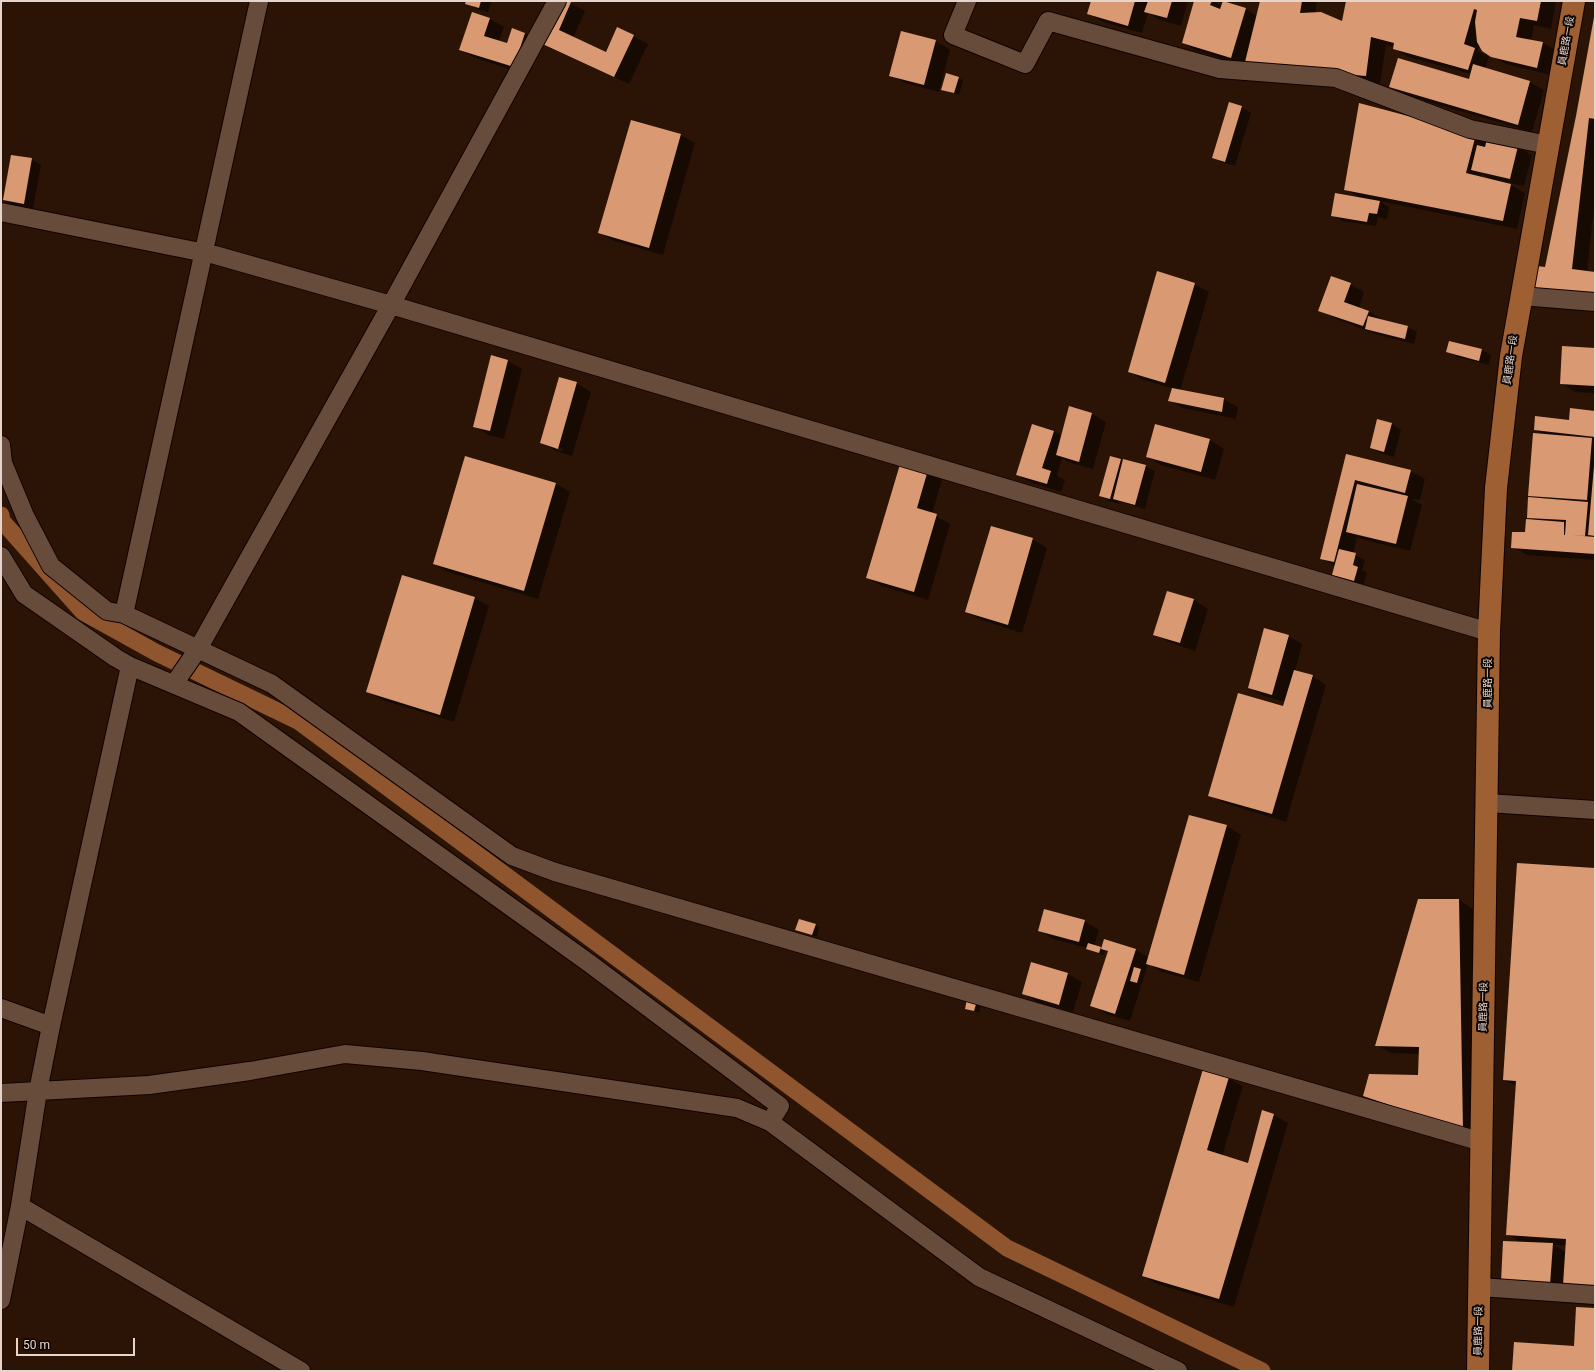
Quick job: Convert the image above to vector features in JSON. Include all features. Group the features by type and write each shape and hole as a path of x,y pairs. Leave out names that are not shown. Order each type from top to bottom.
{"main road":[{"name":"員鹿路一段","path":"1478,1371 1489,632 1496,488 1511,356 1574,1"}],"lane":[{"path":"124,614 259,1"},
{"path":"174,684 198,649 391,305 557,1"},
{"path":"967,1 953,35 1025,64 1048,21 1220,69 1336,78 1470,129 1548,145"},
{"path":"1,212 204,252 391,305 1489,632"},
{"path":"1522,296 1595,302"},
{"path":"1,445 3,463 25,516 51,566 107,611 124,614 272,684 512,856 555,872 1482,1142"},
{"path":"1,556 24,594 116,658 130,666 239,712 589,963 780,1106 770,1122"},
{"path":"1,1300 20,1206 38,1091 51,1026 130,666"},
{"path":"1487,803 1595,810"},
{"path":"1,1008 51,1026"},
{"path":"1,1094 149,1085 250,1071 345,1054 422,1061 737,1108 770,1122 979,1277 1178,1371"},
{"path":"20,1206 302,1371"},
{"path":"1480,1287 1595,1295"}],"building":[{"path":"466,1 481,1 479,8 465,4"},
{"path":"554,1 571,2 559,30 606,52 617,27 634,35 614,77 536,41"},
{"path":"1091,1 1135,1 1128,26 1087,14"},
{"path":"1148,1 1172,1 1167,18 1144,12"},
{"path":"1194,1 1212,1 1210,5 1220,9 1223,1 1246,8 1231,58 1182,43"},
{"path":"1260,1 1302,1 1300,13 1321,12 1342,21 1346,1 1541,1 1537,21 1520,18 1516,37 1543,42 1537,68 1491,57 1482,51 1477,42 1475,22 1477,10 1474,9 1464,44 1475,48 1468,70 1393,49 1394,43 1371,37 1366,76 1244,66"},
{"path":"472,12 490,18 484,36 507,43 512,28 525,33 514,67 459,50"},
{"path":"1594,17 1595,119 1589,118 1572,269 1595,272 1595,294 1534,289 1537,266 1545,267 1576,116"},
{"path":"901,31 936,40 924,85 889,76"},
{"path":"1398,58 1469,79 1473,64 1530,81 1518,125 1389,87"},
{"path":"946,73 959,77 954,93 941,90"},
{"path":"1229,102 1242,106 1225,162 1212,158"},
{"path":"1359,103 1476,134 1466,173 1511,184 1503,221 1344,190"},
{"path":"631,120 681,134 649,248 598,233"},
{"path":"1487,139 1518,146 1510,179 1471,170 1477,145 1485,147"},
{"path":"11,155 32,158 24,204 3,200"},
{"path":"1335,193 1380,201 1377,214 1369,213 1367,222 1331,216"},
{"path":"1157,271 1195,283 1165,383 1128,372"},
{"path":"1331,276 1351,283 1344,302 1369,311 1363,326 1318,311"},
{"path":"1368,316 1408,326 1405,339 1365,329"},
{"path":"1449,341 1482,349 1479,361 1446,352"},
{"path":"1562,346 1595,348 1595,386 1560,384"},
{"path":"491,355 508,360 490,431 473,427"},
{"path":"559,377 577,382 558,449 540,443"},
{"path":"1172,388 1224,398 1222,412 1168,401"},
{"path":"1069,406 1092,413 1079,462 1056,455"},
{"path":"1570,408 1595,411 1595,437 1534,430 1535,416 1569,420"},
{"path":"1377,419 1392,423 1384,452 1370,448"},
{"path":"1032,424 1054,431 1042,468 1051,471 1047,484 1016,475"},
{"path":"1155,424 1210,439 1201,472 1146,457"},
{"path":"1533,433 1592,438 1587,500 1528,496"},
{"path":"1346,454 1411,470 1405,493 1355,480 1334,562 1320,559"},
{"path":"465,456 556,483 524,591 433,564"},
{"path":"1110,456 1121,459 1110,499 1099,496"},
{"path":"1123,459 1146,465 1135,505 1113,499"},
{"path":"901,461 928,470 917,508 937,514 914,592 866,578"},
{"path":"1595,466 1595,536 1588,535"},
{"path":"1357,484 1408,496 1396,544 1346,532"},
{"path":"1528,497 1588,502 1585,536 1571,535 1595,537 1595,554 1511,548 1512,532 1525,532 1526,519 1564,522 1565,535 1566,520 1527,518"},
{"path":"991,526 1033,538 1008,625 965,612"},
{"path":"1339,549 1356,553 1353,565 1358,567 1354,581 1332,575"},
{"path":"402,575 475,597 440,715 366,692"},
{"path":"1167,591 1194,599 1180,643 1153,635"},
{"path":"1264,628 1289,635 1272,695 1248,688"},
{"path":"1294,670 1313,675 1272,814 1208,796 1238,693 1283,706"},
{"path":"1189,815 1227,825 1184,975 1146,964"},
{"path":"1517,863 1595,868 1595,1287 1563,1285 1566,1239 1506,1235 1516,1081 1503,1080"},
{"path":"1418,899 1459,899 1463,1130 1363,1096 1369,1074 1418,1075 1419,1047 1375,1046"},
{"path":"1044,909 1085,920 1079,942 1038,931"},
{"path":"799,919 816,924 812,935 795,930"},
{"path":"1104,939 1136,949 1115,1014 1090,1006 1108,951 1101,949"},
{"path":"1088,943 1101,947 1099,953 1086,949"},
{"path":"1031,962 1068,973 1059,1005 1022,994"},
{"path":"1134,967 1141,969 1137,983 1130,981"},
{"path":"967,999 977,1001 974,1011 965,1009"},
{"path":"1203,1069 1229,1077 1207,1150 1248,1163 1262,1110 1274,1114 1219,1299 1142,1276"},
{"path":"1503,1241 1553,1243 1550,1285 1501,1282"},
{"path":"1576,1307 1595,1308 1595,1371 1512,1371 1514,1342 1574,1346"}],"waterway":[{"path":"1,515 2,521 83,612 157,653 298,721 1007,1248 1262,1371"}]}
